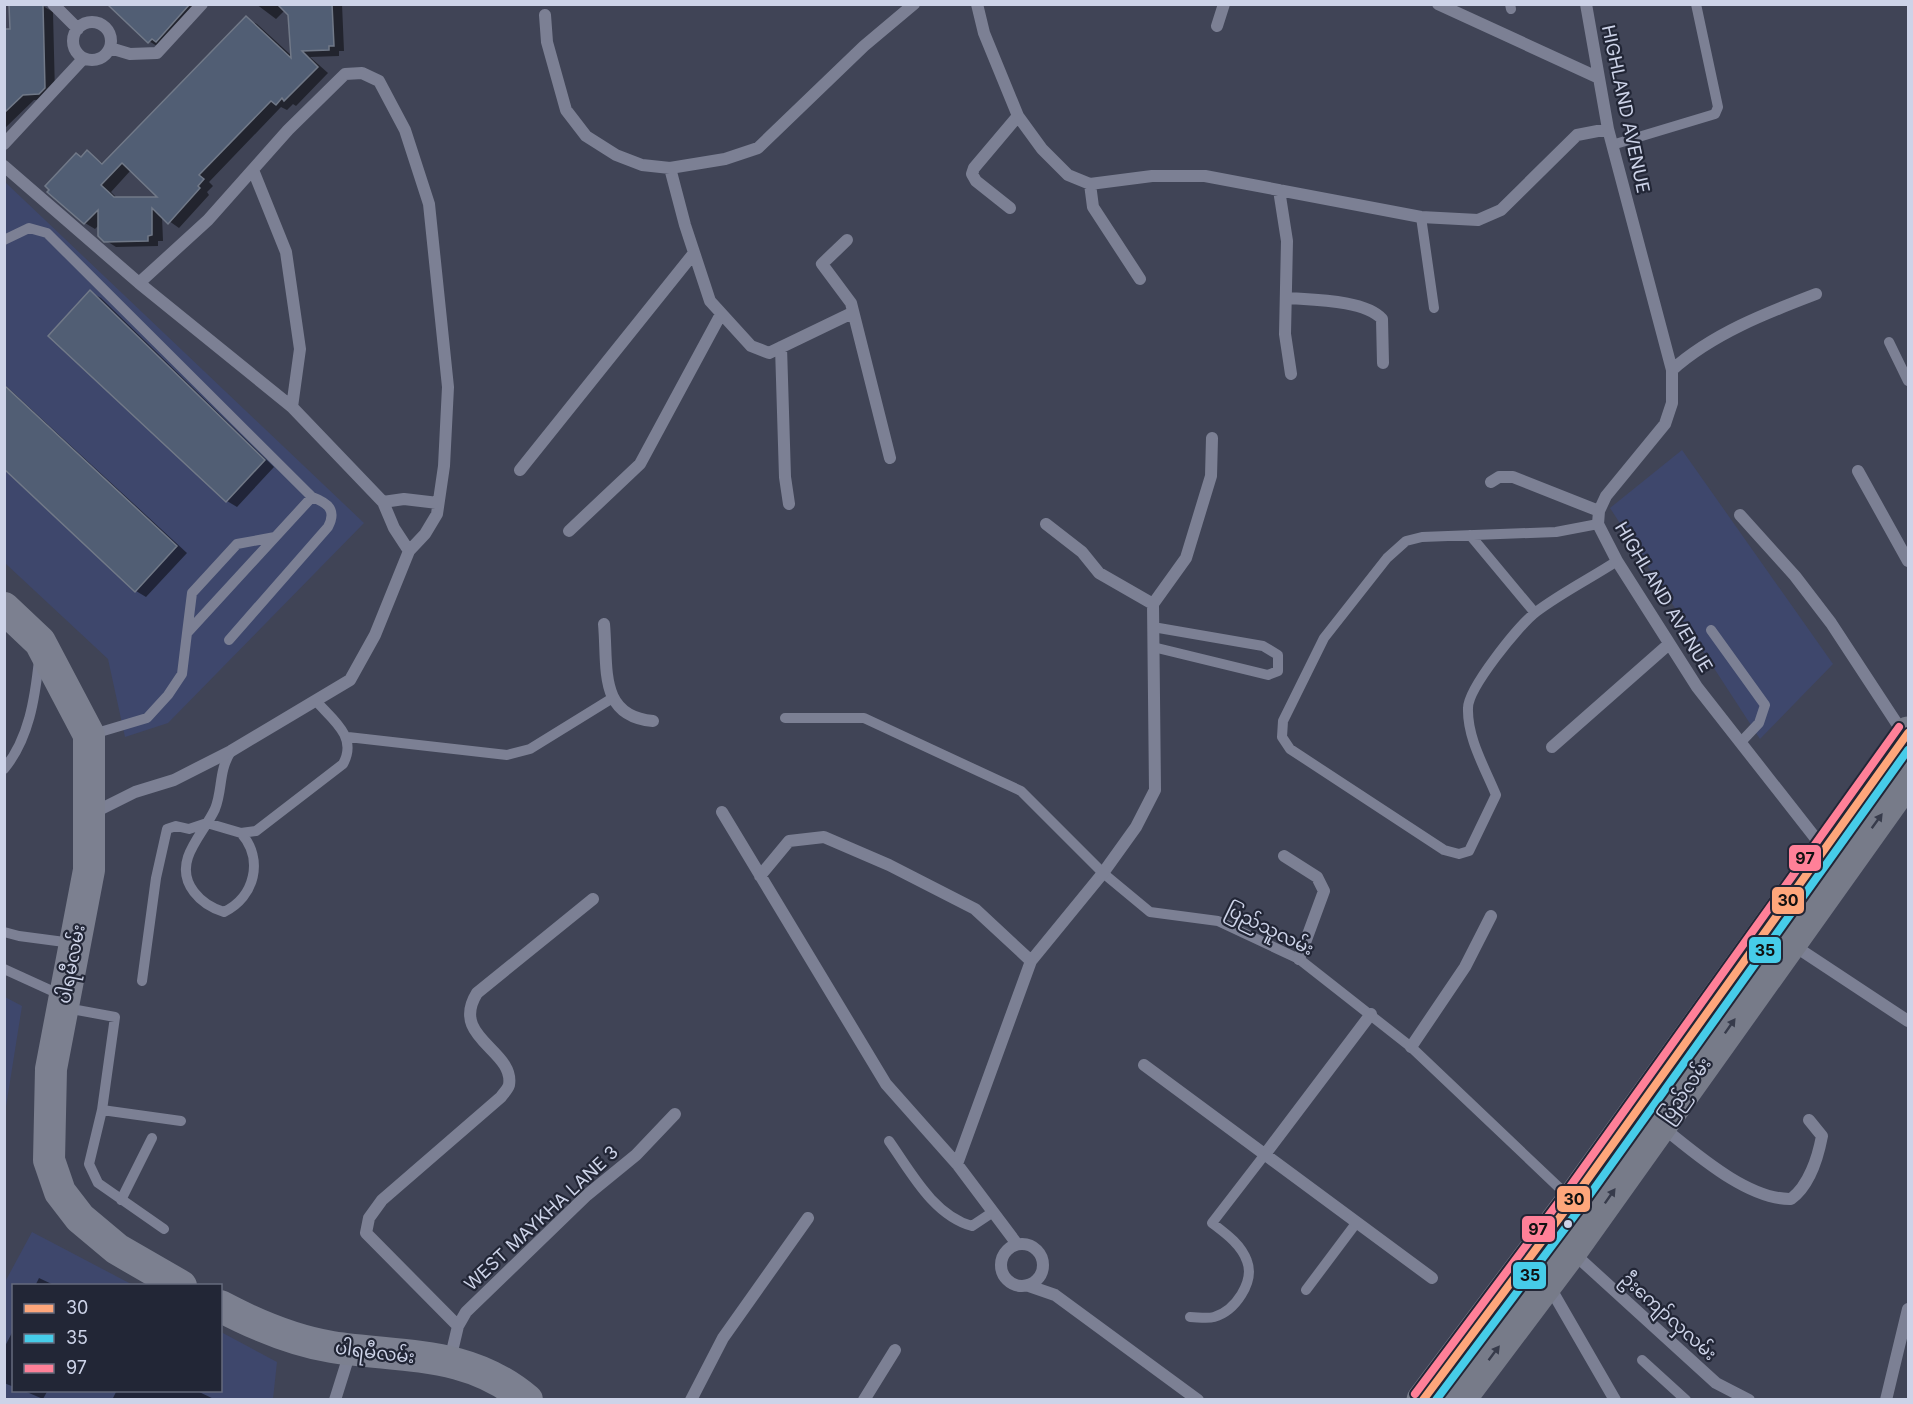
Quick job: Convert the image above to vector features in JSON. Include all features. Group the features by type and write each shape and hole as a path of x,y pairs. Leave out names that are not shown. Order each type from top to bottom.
{"highway":[{"name":"ပြည်လမ်း","path":"1423,1400 1535,1275 1570,1251 1789,943 1834,856 1907,735"},
{"name":"ပြည်လမ်း","path":"1459,1400 1535,1275 1572,1201 1834,856 1908,778"}],"main road":[{"name":"ပါရမီလမ်း","path":"4,608 40,642 89,735 89,870 51,1069 49,1160 60,1192 81,1218 117,1249 178,1284"},
{"name":"ပါရမီလမ်း","path":"222,1307 289,1335 330,1347 450,1360 483,1371 527,1400"}],"street":[{"path":"53,4 78,28"},
{"path":"110,48 130,54 157,53 202,4"},
{"path":"545,15 547,42 566,110 586,136 625,159 642,165 670,168 725,159 758,148 864,46 914,4"},
{"path":"977,4 984,33 1018,116 1042,149 1068,175 1090,184 1152,176 1205,176 1421,217 1478,220 1502,210 1577,135 1608,129"},
{"path":"1217,26 1224,4"},
{"path":"1438,4 1599,78"},
{"name":"HIGHLAND AVENUE","path":"1586,4 1608,129 1672,370 1672,403 1665,424 1606,496 1599,511 1598,524 1617,561 1668,644 1741,742 1834,856"},
{"path":"91,22 102,25 110,35 110,48 107,53 96,60 83,58 74,50 73,44 78,28 91,22"},
{"path":"4,144 83,58"},
{"path":"89,815 135,792 174,780 231,752 350,680 375,635 410,551 425,534 436,514 444,466 448,387 429,204 405,130 379,81 362,73 345,74 288,130 208,220 139,283"},
{"path":"1010,208 976,181 972,174 974,168 1018,116"},
{"path":"4,166 139,283 292,407 382,502 394,528 410,551"},
{"path":"670,168 710,301 752,346 769,353 852,313"},
{"path":"254,170 286,252 300,350 292,407"},
{"path":"1090,184 1093,207 1140,279"},
{"path":"1279,190 1287,241 1288,298 1285,334 1291,374"},
{"path":"847,240 822,264 851,303 890,458"},
{"path":"520,470 694,253"},
{"path":"1672,370 1690,354 1726,333 1816,294"},
{"path":"1288,298 1327,301 1376,312 1382,319 1383,363"},
{"path":"568,531 640,464 721,314"},
{"path":"781,347 785,477 789,504"},
{"path":"957,1164 1031,961 1103,873 1136,827 1155,790 1154,604 1186,558 1211,476 1212,438"},
{"path":"1858,471 1908,561"},
{"path":"1491,482 1499,477 1513,477 1599,511"},
{"path":"382,502 404,499 438,503"},
{"path":"1740,515 1795,576 1831,623 1907,735"},
{"path":"1046,524 1074,545 1099,573 1154,604"},
{"path":"604,624 612,699 626,715 653,721"},
{"path":"1552,747 1668,644"},
{"path":"722,812 886,1084 957,1164 1017,1245"},
{"path":"760,876 789,842 824,837 889,865 975,909 1031,961"},
{"path":"1284,856 1317,877 1324,891 1299,959"},
{"path":"458,1326 366,1233 369,1218 382,1200 501,1097 508,1085 506,1070 470,1022 469,1006 477,993 593,899"},
{"path":"1411,1047 1465,967 1491,916"},
{"path":"1789,943 1908,1021"},
{"path":"1266,1153 1371,1014"},
{"path":"1144,1065 1432,1278"},
{"name":"WEST MAYKHA LANE 3","path":"450,1360 458,1326 466,1312 587,1195 636,1155 675,1114"},
{"path":"1660,1126 1718,1170 1769,1197 1785,1199 1797,1194 1818,1153 1822,1136 1809,1120"},
{"path":"691,1400 723,1338 808,1218"},
{"path":"1029,1286 1040,1277 1043,1263 1037,1250 1031,1246 1017,1245 1005,1252 1000,1265 1009,1283 1029,1286 1055,1295 1198,1400"},
{"name":"ဦးကျော်လှလမ်း","path":"1570,1251 1716,1383 1748,1399"},
{"path":"1535,1275 1615,1400"},
{"path":"1886,1400 1908,1309"},
{"path":"335,1400 351,1349"},
{"path":"864,1400 895,1350"}],"lane":[{"path":"1612,145 1715,114 1718,107 1696,4"},
{"path":"1421,217 1434,308"},
{"path":"4,240 29,228 46,233 312,497 325,502 331,510 333,517 328,527 229,640"},
{"path":"1889,342 1908,381"},
{"path":"187,633 312,497"},
{"path":"1598,524 1556,532 1422,537 1406,541 1387,558 1324,638 1283,721 1282,737 1290,748 1444,850 1459,854 1469,851 1496,795 1472,737 1467,707 1471,693 1491,664 1535,613 1617,561"},
{"path":"1470,535 1535,613"},
{"path":"89,735 147,718 168,695 182,674 192,592 237,544 275,537"},
{"path":"1153,647 1268,675 1278,671 1278,655 1263,646 1154,627"},
{"path":"1711,630 1765,705 1759,723 1741,742"},
{"path":"4,769 15,756 30,720 40,642"},
{"path":"348,737 507,755 530,749 612,699"},
{"path":"142,981 156,878 167,829 176,826 189,829 207,823 241,833 256,831 343,764 349,748 348,737 316,701"},
{"name":"ပြည်သူလမ်း","path":"785,718 864,718 1021,791 1103,873 1150,912 1218,921 1299,959 1411,1047 1572,1201"},
{"path":"231,752 220,775 216,807 187,859 187,875 194,894 210,908 224,912 239,904 248,891 254,870 252,846 241,833"},
{"path":"4,932 75,943"},
{"path":"4,969 64,1002 115,1017 102,1110 89,1164 98,1183 164,1229"},
{"path":"102,1110 181,1121"},
{"path":"121,1200 152,1138"},
{"path":"889,1141 930,1197 956,1222 972,1226 993,1212"},
{"path":"1190,1317 1214,1317 1230,1307 1242,1294 1248,1279 1248,1262 1236,1242 1212,1223 1266,1153"},
{"path":"1306,1290 1358,1222"},
{"path":"1642,1360 1686,1400"}],"shaded area":[{"path":"4,181 364,523 168,723 125,737 108,659 5,563"},
{"path":"1682,450 1833,664 1760,739 1610,508"},
{"path":"5,997 22,1006 5,1113"},
{"path":"32,1232 131,1284 12,1284 12,1392 222,1392 222,1333 277,1362 273,1399 5,1399 5,1282"}],"building":[{"path":"107,4 190,4 156,42 152,39 148,43"},
{"path":"277,4 332,4 334,46 329,46 329,50 302,51 318,67 284,101 282,98 276,105 271,101 199,175 204,179 198,186 200,188 168,224 152,208 152,235 148,236 148,241 104,242 98,236 98,210 84,224 47,192 49,190 45,186 76,153 81,157 87,150 102,164 246,16 291,58 288,15","holes":["122,163 157,197 114,197 101,185"]},
{"path":"9,5 43,5 45,88 39,94 23,95 4,113 4,29 10,29"},
{"path":"90,290 265,460 226,502 48,336"},
{"path":"4,385 177,546 135,592 4,469"}],"transit line":[{"name":"97","path":"1415,1394 1564,1195 1899,727"},
{"name":"30","path":"1423,1400 1572,1201 1908,733"},
{"name":"35","path":"1436,1400 1581,1207 1908,750"}]}
